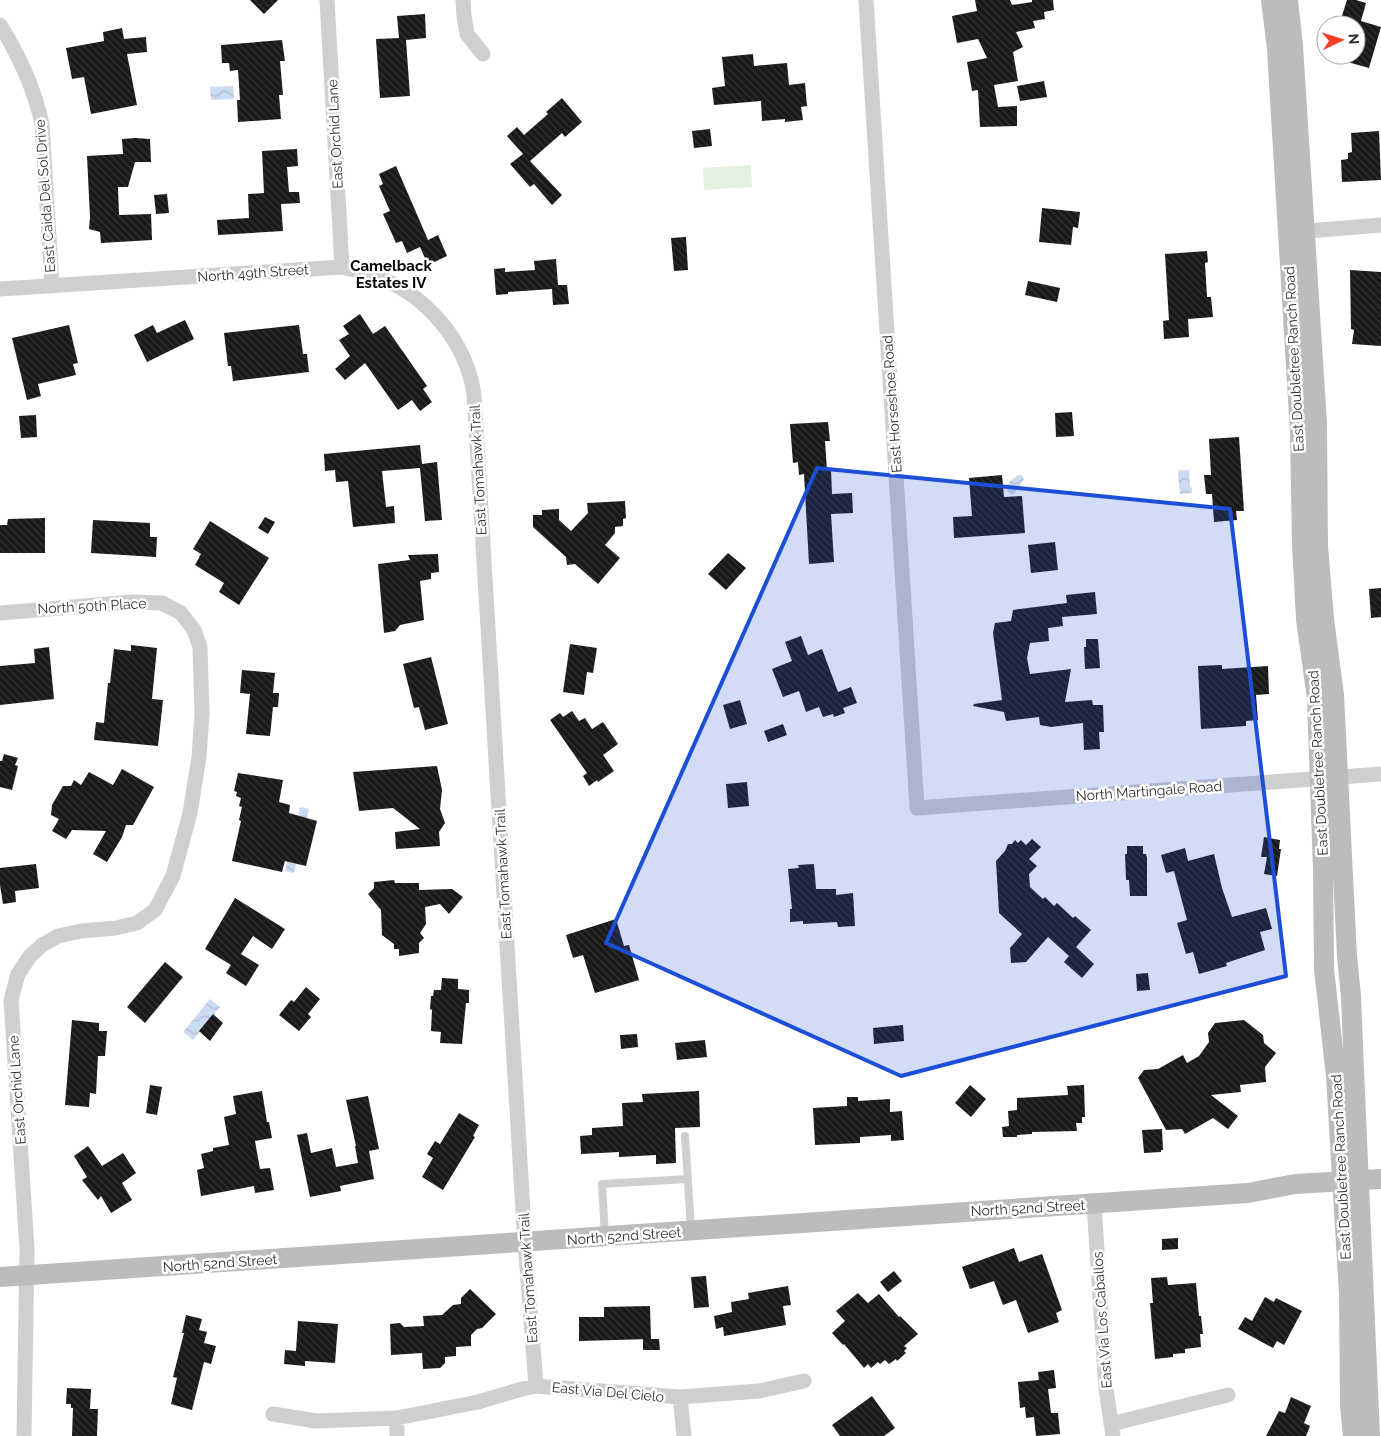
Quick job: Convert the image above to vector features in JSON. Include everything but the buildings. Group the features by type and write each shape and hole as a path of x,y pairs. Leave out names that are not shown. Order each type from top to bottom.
{"main road":[{"name":"East Doubletree Ranch Road","path":"1271,0 1296,232"},
{"name":"East Doubletree Ranch Road","path":"1288,0 1293,56 1302,544 1306,610 1317,698 1330,778 1351,1006 1348,1294 1359,1406 1370,1436"},
{"name":"East Doubletree Ranch Road","path":"1330,778 1324,969 1350,1187"},
{"path":"1328,1007 1351,1006"},
{"name":"North 52nd Street","path":"1350,1187 1381,1179"},
{"name":"North 52nd Street","path":"0,1277 605,1238 1248,1193 1295,1184 1381,1191"},
{"name":"East Doubletree Ranch Road","path":"1353,1436 1359,1406"}],"street":[{"name":"East Orchid Lane","path":"327,0 342,267"},
{"path":"463,0 468,34 483,54"},
{"name":"East Horseshoe Road","path":"866,0 917,808"},
{"name":"East Caida Del Sol Drive","path":"0,25 25,69 36,99 42,124 52,286"},
{"path":"1296,232 1381,225"},
{"name":"North 49th Street","path":"0,289 342,267 376,276 406,291 430,309 445,326 467,363"},
{"name":"East Tomahawk Trail","path":"467,363 474,394 525,1243 536,1386"},
{"name":"North 50th Place","path":"0,613 132,602 162,603 181,613"},
{"name":"East Orchid Lane","path":"24,1436 27,1249 11,1000 18,974 30,956 42,946 58,936 81,931 116,928 137,923 155,910 173,876 190,813 199,757 202,714 200,647 194,630 181,613"},
{"name":"North Martingale Road","path":"917,808 1381,774"},
{"name":"East Via Los Caballos","path":"1094,1204 1106,1389 1112,1430"},
{"name":"East Via Del Cielo","path":"273,1414 316,1421 397,1418 478,1402 522,1388 536,1386 680,1397 759,1391 804,1381"},
{"path":"1112,1430 1228,1395"},
{"name":"East Via Del Cielo","path":"680,1397 684,1436"},
{"path":"397,1418 397,1436"}],"lane":[{"path":"685,1136 691,1231"},
{"path":"605,1238 602,1184 688,1179"}],"highlighted area":[{"path":"817,468 1230,509 1286,976 901,1076 606,943"}],"green space":[{"path":"751,165 752,187 704,190 703,168"}],"water":[{"path":"233,86 234,99 211,100 210,87"},
{"path":"1179,470 1189,470 1192,493 1180,494"},
{"path":"1022,475 1024,480 1014,494 1009,493 1006,488 1007,486 1011,480"},
{"path":"300,807 309,809 294,873 285,871"},
{"path":"210,999 220,1007 193,1040 183,1032"}],"district":[{"name":"Camelback Estates IV","path":"391,274"}]}
